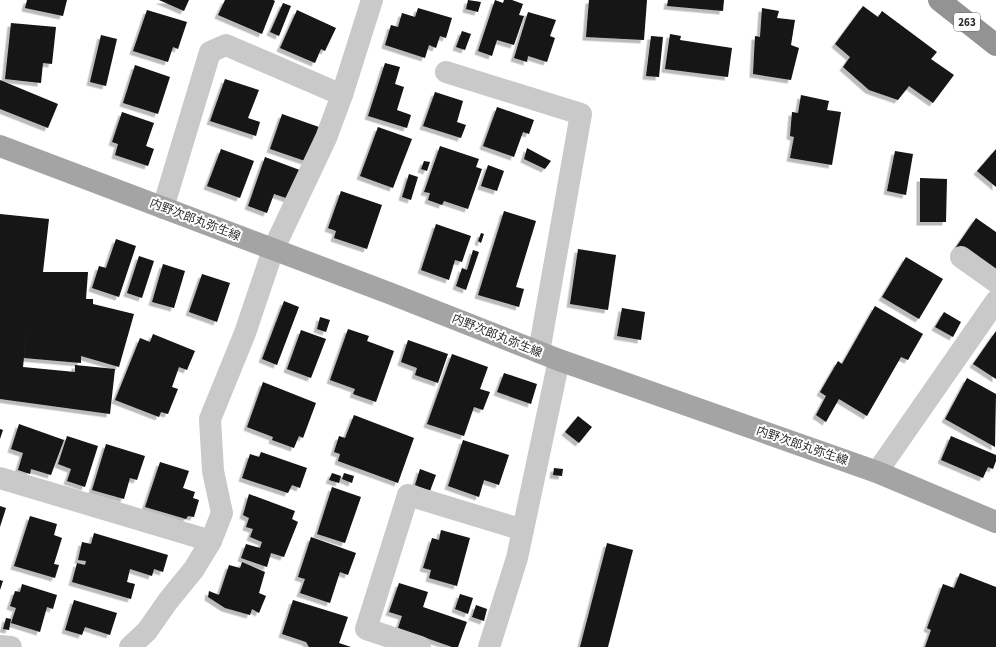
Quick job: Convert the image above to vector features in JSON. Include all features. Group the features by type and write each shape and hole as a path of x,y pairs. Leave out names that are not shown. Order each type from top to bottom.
{"highway":[{"name":"263","path":"939,0 996,44"}],"main road":[{"name":"内野次郎丸弥生線","path":"0,146 389,293 559,360 877,472 996,522"}],"street":[{"path":"130,647 147,631 168,601 194,569 211,541 222,513 213,471 210,419 245,333 273,250 326,138 342,95 372,0"},
{"path":"163,208 210,52 226,45 342,95"},
{"path":"446,72 581,114 539,352"},
{"path":"961,257 996,282"},
{"path":"877,472 996,301"},
{"path":"489,647 517,558 559,360"},
{"path":"0,478 211,541"},
{"path":"420,647 366,629 408,495 523,530"},
{"path":"0,646 11,647"}],"building":[{"path":"27,0 67,0 63,16 25,8"},
{"path":"159,0 189,0 184,11"},
{"path":"225,0 275,1 262,34 218,15"},
{"path":"468,0 481,2 478,12 466,9"},
{"path":"495,0 503,3 504,0 512,0 523,4 519,15 524,16 514,45 497,40 492,56 478,51"},
{"path":"589,0 647,0 644,40 586,37"},
{"path":"668,0 724,0 723,11 667,6"},
{"path":"283,3 291,6 279,36 270,32"},
{"path":"863,6 878,17 882,11 937,52 931,59 954,75 933,103 909,86 898,100 869,90 843,67 850,57 835,44"},
{"path":"418,8 452,18 446,38 440,36 436,48 429,45 425,58 385,45 391,25 398,27 402,13 415,17"},
{"path":"762,8 779,11 777,18 795,20 791,45 799,48 791,80 753,74 755,36 760,37"},
{"path":"147,10 187,22 178,49 173,47 168,62 133,51"},
{"path":"297,10 336,28 325,51 321,49 315,63 280,48"},
{"path":"528,12 556,20 550,36 555,38 547,62 528,56 527,62 514,58"},
{"path":"11,23 56,27 52,64 43,63 41,83 5,79"},
{"path":"462,31 471,34 465,50 456,47"},
{"path":"670,34 681,36 680,40 732,48 728,77 665,69"},
{"path":"101,35 117,39 106,86 90,82"},
{"path":"651,36 663,37 659,77 646,76"},
{"path":"385,63 400,67 395,84 404,87 397,110 411,115 407,128 368,116"},
{"path":"135,65 170,77 158,114 123,103"},
{"path":"225,79 259,90 248,118 260,122 256,136 210,121"},
{"path":"0,80 58,104 48,128 0,109"},
{"path":"435,92 463,101 457,122 466,125 461,138 423,126"},
{"path":"801,95 829,101 827,110 841,112 832,165 790,158 794,137 790,136 792,112 798,113"},
{"path":"497,107 534,120 529,134 523,132 514,157 483,146"},
{"path":"122,112 154,123 146,146 154,149 148,166 115,155 118,144 112,142"},
{"path":"282,114 319,127 308,162 270,149"},
{"path":"378,127 412,139 393,188 360,176"},
{"path":"440,146 479,159 476,167 482,169 468,209 444,201 442,205 428,200 430,193 424,192"},
{"path":"527,148 551,161 545,169 524,159"},
{"path":"221,149 254,161 240,198 207,186"},
{"path":"996,149 996,187 977,171"},
{"path":"895,151 913,154 906,195 887,191"},
{"path":"265,157 305,172 295,201 274,194 267,213 248,206"},
{"path":"424,161 430,162 427,171 421,169"},
{"path":"488,165 504,171 497,191 481,186"},
{"path":"409,174 418,177 411,200 402,197"},
{"path":"920,178 947,179 946,222 920,222"},
{"path":"341,191 382,205 367,249 334,238 336,231 328,228"},
{"path":"504,211 536,221 516,287 524,289 519,307 478,295"},
{"path":"0,214 49,219 43,272 88,272 86,299 93,299 93,304 134,314 119,367 81,356 81,363 24,358 27,327 23,367 75,372 75,365 115,369 110,414 0,399"},
{"path":"976,218 996,232 996,273 954,250"},
{"path":"436,224 471,236 462,262 455,260 449,280 421,270"},
{"path":"481,233 484,234 481,243 478,241"},
{"path":"116,239 136,246 119,297 92,288 99,266 106,268"},
{"path":"578,249 616,255 608,310 570,304"},
{"path":"473,250 479,252 466,290 456,286 462,268 467,270"},
{"path":"139,256 154,261 142,298 127,293"},
{"path":"906,257 943,279 919,319 882,297"},
{"path":"163,264 185,271 174,308 152,302"},
{"path":"202,274 230,283 217,322 189,312"},
{"path":"284,301 299,307 277,365 262,359"},
{"path":"875,306 923,334 908,360 901,357 867,416 839,399 826,422 816,415 826,396 820,392 838,361 842,364"},
{"path":"622,308 645,312 641,340 617,336"},
{"path":"944,312 961,322 953,337 935,327"},
{"path":"320,317 330,320 326,332 317,329"},
{"path":"348,329 369,336 367,341 394,351 376,402 353,394 355,389 330,380"},
{"path":"301,330 326,339 311,378 287,369"},
{"path":"996,331 996,379 973,364"},
{"path":"153,334 195,351 187,370 179,367 172,387 178,389 168,414 161,412 159,417 115,400 140,338 150,342"},
{"path":"408,340 448,354 438,383 415,375 417,368 401,362"},
{"path":"452,354 488,367 480,389 490,392 483,410 474,407 464,436 427,424"},
{"path":"504,373 537,384 531,404 497,392"},
{"path":"967,378 996,394 995,447 945,419"},
{"path":"263,382 316,403 303,438 299,436 294,448 272,440 273,437 247,427"},
{"path":"354,415 414,438 398,483 338,461 340,454 334,452 339,436 345,438"},
{"path":"578,416 592,427 579,443 565,432"},
{"path":"19,424 64,440 51,475 31,469 30,474 18,470 23,453 11,449"},
{"path":"0,429 3,430 0,439"},
{"path":"67,436 98,446 85,487 67,481 71,469 58,464"},
{"path":"951,436 996,455 996,461 993,469 988,467 983,478 941,460"},
{"path":"463,440 509,455 499,485 484,480 479,497 448,486"},
{"path":"106,444 145,456 137,480 130,478 124,499 92,490"},
{"path":"261,452 307,468 300,488 292,485 288,493 242,478 250,454 259,457"},
{"path":"160,462 189,471 183,488 195,492 193,498 199,500 194,517 188,516 186,519 145,507"},
{"path":"554,468 563,469 562,476 553,475"},
{"path":"420,469 436,475 430,491 415,485"},
{"path":"332,473 341,476 339,483 329,480"},
{"path":"344,473 354,476 352,483 342,479"},
{"path":"332,487 361,497 345,543 317,534"},
{"path":"249,494 295,511 292,519 298,522 284,557 271,553 267,567 241,558 246,544 260,548 262,542 250,537 253,529 246,527 249,518 243,515"},
{"path":"0,506 6,508 0,527"},
{"path":"30,516 57,524 54,535 62,538 54,564 59,565 55,578 14,566"},
{"path":"441,530 470,538 457,586 429,578 431,570 423,568 432,538 439,540"},
{"path":"94,533 168,555 163,572 154,569 152,576 130,569 127,582 135,584 131,599 72,582 77,563 85,565 86,561 78,560 82,542 91,544"},
{"path":"311,537 356,553 348,575 340,572 330,603 300,593 305,579 298,577"},
{"path":"607,543 633,550 608,647 580,647"},
{"path":"242,562 265,572 259,593 266,596 259,613 252,609 250,615 225,608 208,597 209,591 219,595 229,565 240,568"},
{"path":"960,573 996,587 996,647 925,647 931,630 927,628 943,584 954,588"},
{"path":"0,580 3,581 0,590"},
{"path":"399,583 428,592 423,607 467,622 458,647 452,647 398,628 402,616 389,612"},
{"path":"22,584 57,595 53,609 47,607 40,632 11,623 16,608 10,606 15,591 20,592"},
{"path":"460,594 473,598 468,614 455,609"},
{"path":"74,600 117,613 110,635 85,627 82,635 65,630"},
{"path":"293,600 348,617 339,643 351,647 309,647 306,642 282,634"},
{"path":"476,605 487,609 484,621 472,617"},
{"path":"6,618 11,619 9,630 3,629"}]}
